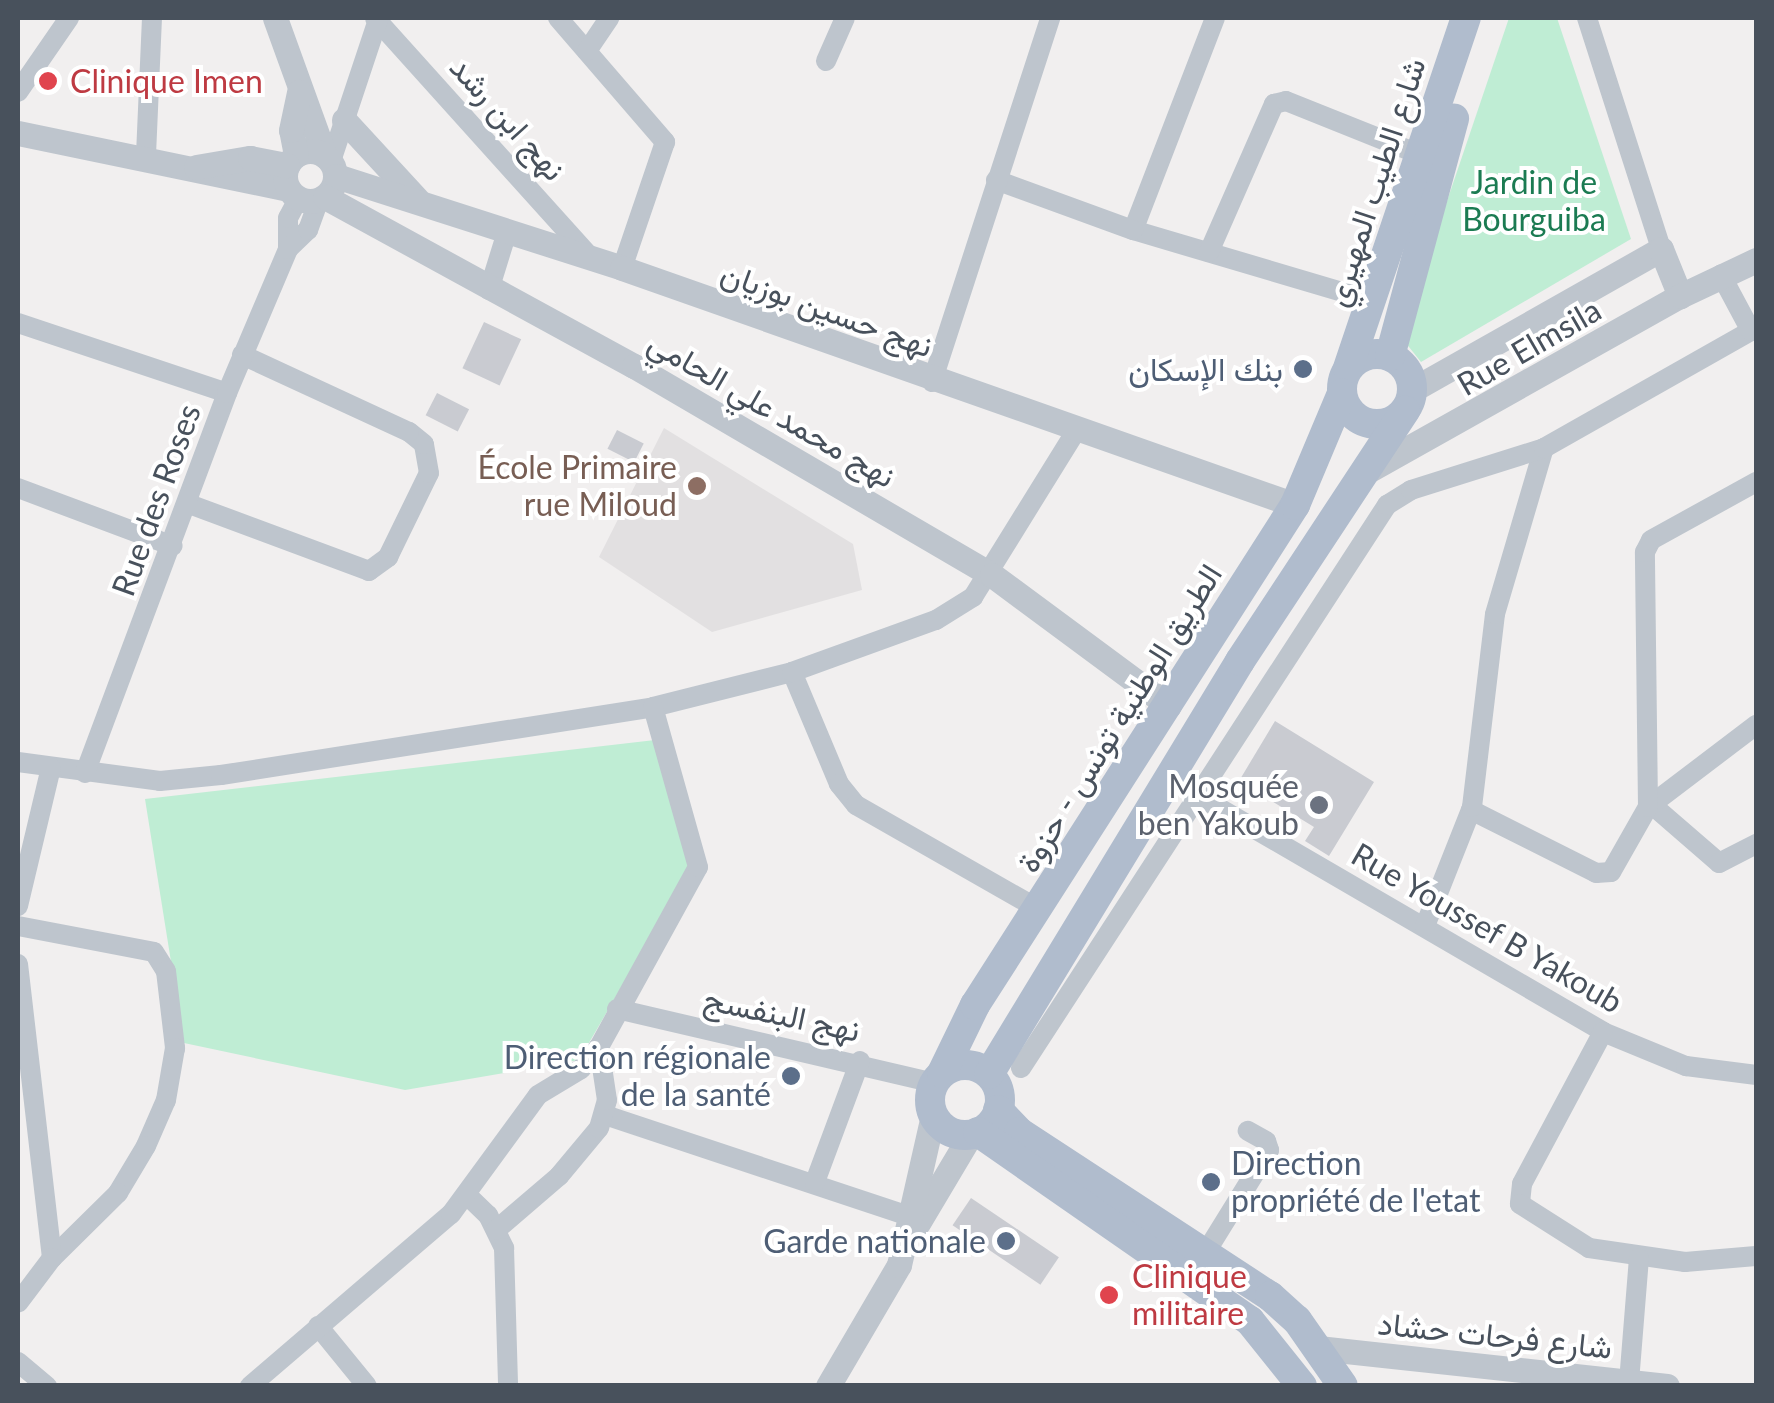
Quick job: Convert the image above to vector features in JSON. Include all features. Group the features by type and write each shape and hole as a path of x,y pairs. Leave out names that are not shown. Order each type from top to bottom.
{"main road":[{"name":"شارع الطيب المهيري","path":"1345,380 1466,18"},
{"name":"شارع الطيب المهيري","path":"1390,356 1486,18"},
{"path":"982,1125 989,1074 1240,661 1364,474 1408,400 1404,366 1390,356 1367,355 1345,380 1350,412 1367,423 1388,422 1408,400"},
{"name":"الطريق الوطنية تونس - حزوة","path":"938,1078 975,1004 1040,910 1295,505 1345,380"},
{"path":"989,1074 962,1065 938,1078 933,1115 946,1129 982,1125 1019,1132 1206,1252 1270,1296 1318,1348 1343,1386"},
{"path":"982,1125 1250,1322 1302,1386"}],"street":[{"path":"18,92 68,18"},
{"path":"146,155 152,18"},
{"path":"18,133 196,166 239,184 312,177 320,130 299,92 275,18"},
{"path":"558,18 665,142 622,268"},
{"path":"587,51 609,18"},
{"path":"826,61 845,18"},
{"path":"932,382 1050,18"},
{"path":"1133,230 1215,18"},
{"path":"1587,18 1661,250 1680,296"},
{"name":"Rue des Roses","path":"86,774 227,393 288,249 288,218 344,120 376,19"},
{"name":"نهج ابن رشد","path":"376,19 593,260"},
{"path":"1210,252 1274,104 1286,102 1421,155"},
{"path":"344,120 420,203"},
{"name":"نهج حسين بوزيان","path":"312,177 420,203 622,268 932,382 1295,505"},
{"name":"نهج محمد علي الحامي","path":"312,177 489,290 634,366 992,575 1169,706"},
{"path":"996,180 1133,230 1373,301"},
{"path":"489,290 507,232"},
{"path":"1408,400 1661,250"},
{"name":"Rue Elmsila","path":"1364,474 1680,296 1756,260"},
{"path":"1021,1068 1387,505 1411,490 1544,448 1754,330 1721,276"},
{"path":"18,323 227,393"},
{"path":"189,504 369,571 388,557 429,473 424,444 410,432 242,355"},
{"path":"18,762 160,781 221,775 653,706 792,672 956,610 992,575 1077,429"},
{"path":"1426,926 1471,810 1495,614 1544,448"},
{"path":"1756,482 1651,540 1645,552 1650,805 1720,864 1756,844"},
{"path":"18,488 173,546"},
{"path":"792,672 839,784 856,805 1040,910"},
{"path":"250,1386 468,1196 538,1095 581,1069 599,1047 616,1009 698,867 653,706"},
{"path":"1471,810 1604,875 1650,805 1756,725"},
{"path":"18,906 51,768"},
{"name":"Rue Youssef B Yakoub","path":"1200,797 1603,1032 1686,1066 1756,1075"},
{"path":"18,926 154,952 166,971 175,1048 166,1100 146,1146 118,1193 52,1258 18,1304"},
{"path":"18,964 52,1258"},
{"name":"نهج البنفسج","path":"616,1009 938,1078"},
{"path":"1603,1032 1517,1196 1536,1220 1559,1235 1640,1258 1726,1262 1756,1256"},
{"path":"496,1230 559,1176 605,1115 599,1047"},
{"path":"815,1182 860,1061"},
{"path":"605,1115 815,1182 913,1225"},
{"path":"913,1225 933,1115"},
{"path":"828,1386 913,1225 982,1125"},
{"path":"1206,1252 1269,1150 1266,1141 1248,1131"},
{"path":"468,1196 496,1230 507,1265 508,1386"},
{"path":"1629,1382 1640,1258"},
{"path":"318,1326 367,1386"},
{"name":"شارع فرحات حشاد","path":"1318,1348 1667,1386"},
{"path":"18,1362 47,1386"}],"shaded area":[{"name":"École Primaire rue Miloud","path":"664,428 853,544 862,590 712,632 599,557"}],"green space":[{"name":"Jardin de Bourguiba","path":"1509,18 1557,18 1631,239 1421,362 1401,337"},
{"path":"655,740 686,844 688,872 579,1060 405,1090 184,1043 145,799"}],"building":[{"path":"484,322 521,339 500,386 462,368"},
{"path":"437,393 469,409 458,432 426,415"},
{"path":"617,430 644,444 634,462 607,449"},
{"name":"Mosquée ben Yakoub","path":"1275,721 1374,782 1329,856 1305,841 1314,827 1239,781"},
{"name":"Garde nationale","path":"971,1198 1059,1257 1040,1285 953,1225"}],"place":[{"name":"Clinique Imen","path":"48,81"},
{"name":"بنك الإسكان","path":"1303,369"},
{"name":"École Primaire rue Miloud","path":"697,486"},
{"name":"Mosquée ben Yakoub","path":"1319,805"},
{"name":"Direction régionale de la santé","path":"791,1076"},
{"name":"Direction propriété de l'etat","path":"1211,1182"},
{"name":"Garde nationale","path":"1006,1241"},
{"name":"Clinique militaire","path":"1109,1295"}]}
